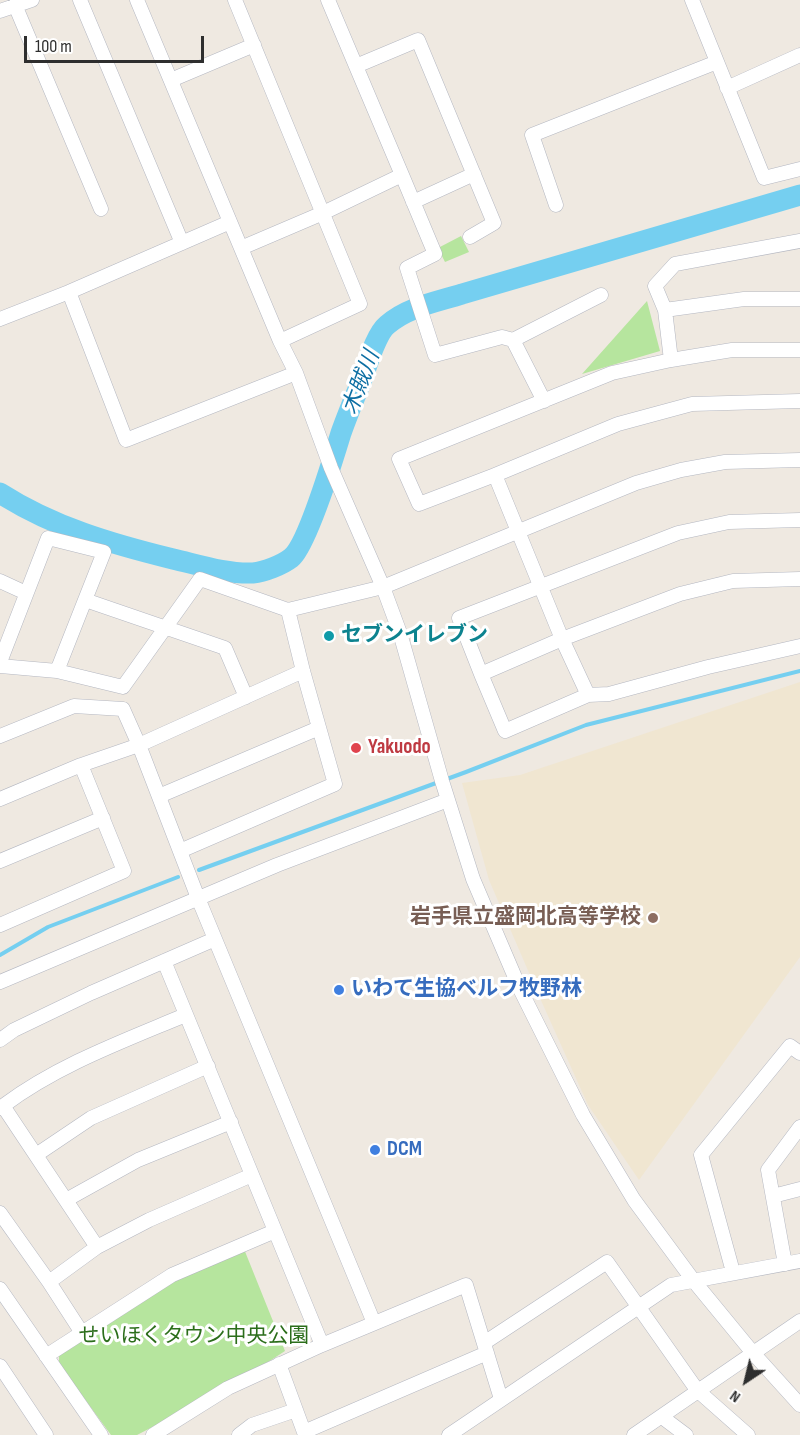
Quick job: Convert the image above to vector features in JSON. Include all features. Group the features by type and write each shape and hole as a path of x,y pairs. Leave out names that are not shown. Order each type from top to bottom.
{"street":[{"path":"0,11 32,0"},
{"path":"80,0 182,243"},
{"path":"137,0 280,341 296,373 331,468 383,587 400,633 473,879 519,989 582,1115 634,1200 693,1280 798,1403"},
{"path":"235,0 360,304 280,341"},
{"path":"328,0 435,254 407,268 435,356 502,337 513,340 601,295"},
{"path":"692,0 764,178 800,169"},
{"path":"15,5 101,209"},
{"path":"356,66 418,40 494,223 470,237"},
{"path":"171,80 254,45"},
{"path":"728,88 800,55"},
{"path":"556,204 532,135 717,62"},
{"path":"413,202 474,174"},
{"path":"241,248 402,175"},
{"path":"0,319 69,292 230,222"},
{"path":"671,360 665,310 655,286 675,264 800,241"},
{"path":"69,292 126,440 296,373"},
{"path":"665,310 744,299 800,299"},
{"path":"513,340 544,401"},
{"path":"800,350 732,350 612,373 399,459 419,504 618,424 692,404 800,401"},
{"path":"0,666 57,672 123,687 200,579 288,610 383,587 636,483 681,470 725,462 800,460"},
{"path":"495,475 539,585 588,695"},
{"path":"800,520 729,522 678,533 539,585 459,618 505,731 588,695 609,694 708,667 800,646"},
{"path":"0,662 48,538 104,552 57,672"},
{"path":"481,674 562,639 690,591 733,581 800,579"},
{"path":"0,581 26,593"},
{"path":"85,600 225,648 246,697"},
{"path":"180,851 335,784 288,610"},
{"path":"0,799 81,765 139,745 303,671"},
{"path":"0,736 74,706 123,709 198,898 374,1323"},
{"path":"159,796 319,728"},
{"path":"0,925 124,871 81,765"},
{"path":"0,982 315,850 448,800"},
{"path":"0,861 103,818"},
{"path":"0,1040 14,1030 91,993 215,939"},
{"path":"164,961 322,1344"},
{"path":"97,1247 1,1107 30,1086 104,1049 183,1016"},
{"path":"733,1272 701,1155 790,1046 800,1053"},
{"path":"36,1155 91,1118 207,1066"},
{"path":"66,1200 138,1160 231,1122"},
{"path":"785,1264 768,1170 800,1127"},
{"path":"50,1282 97,1247 149,1220 252,1175"},
{"path":"772,1196 800,1189"},
{"path":"0,1213 50,1282 82,1333"},
{"path":"46,1356 172,1275 275,1231"},
{"path":"449,1435 671,1285 800,1261"},
{"path":"279,1364 304,1432 486,1348 607,1262 698,1390 748,1435"},
{"path":"153,1435 228,1388 322,1344 466,1285 501,1399"},
{"path":"0,1289 101,1435"},
{"path":"634,1435 800,1320"},
{"path":"0,1366 46,1435"},
{"path":"0,1393 12,1384"},
{"path":"239,1435 252,1425 296,1410"},
{"path":"662,1417 686,1435"}],"shaded area":[{"name":"岩手県立盛岡北高等学校","path":"800,682 800,957 639,1180 588,1105 539,996 489,880 462,783 520,775"}],"green space":[{"path":"461,236 469,252 445,262 438,248"},
{"path":"647,301 660,351 582,374"},
{"name":"せいほくタウン中央公園","path":"244,1249 285,1351 228,1388 137,1435 111,1435 59,1364 59,1355 169,1281"}],"waterway":[{"name":"木賊川","path":"0,493 62,525 128,547 233,572 253,573 273,568 291,558 305,537 375,343 387,325 395,319 413,309 800,195"},
{"path":"199,870 466,772 586,725 800,671"},
{"path":"0,955 48,927 178,877"}],"place":[{"name":"セブンイレブン","path":"329,636"},
{"name":"Yakuodo","path":"356,748"},
{"name":"岩手県立盛岡北高等学校","path":"653,918"},
{"name":"いわて生協ベルフ牧野林","path":"339,990"},
{"name":"DCM","path":"375,1150"}]}
